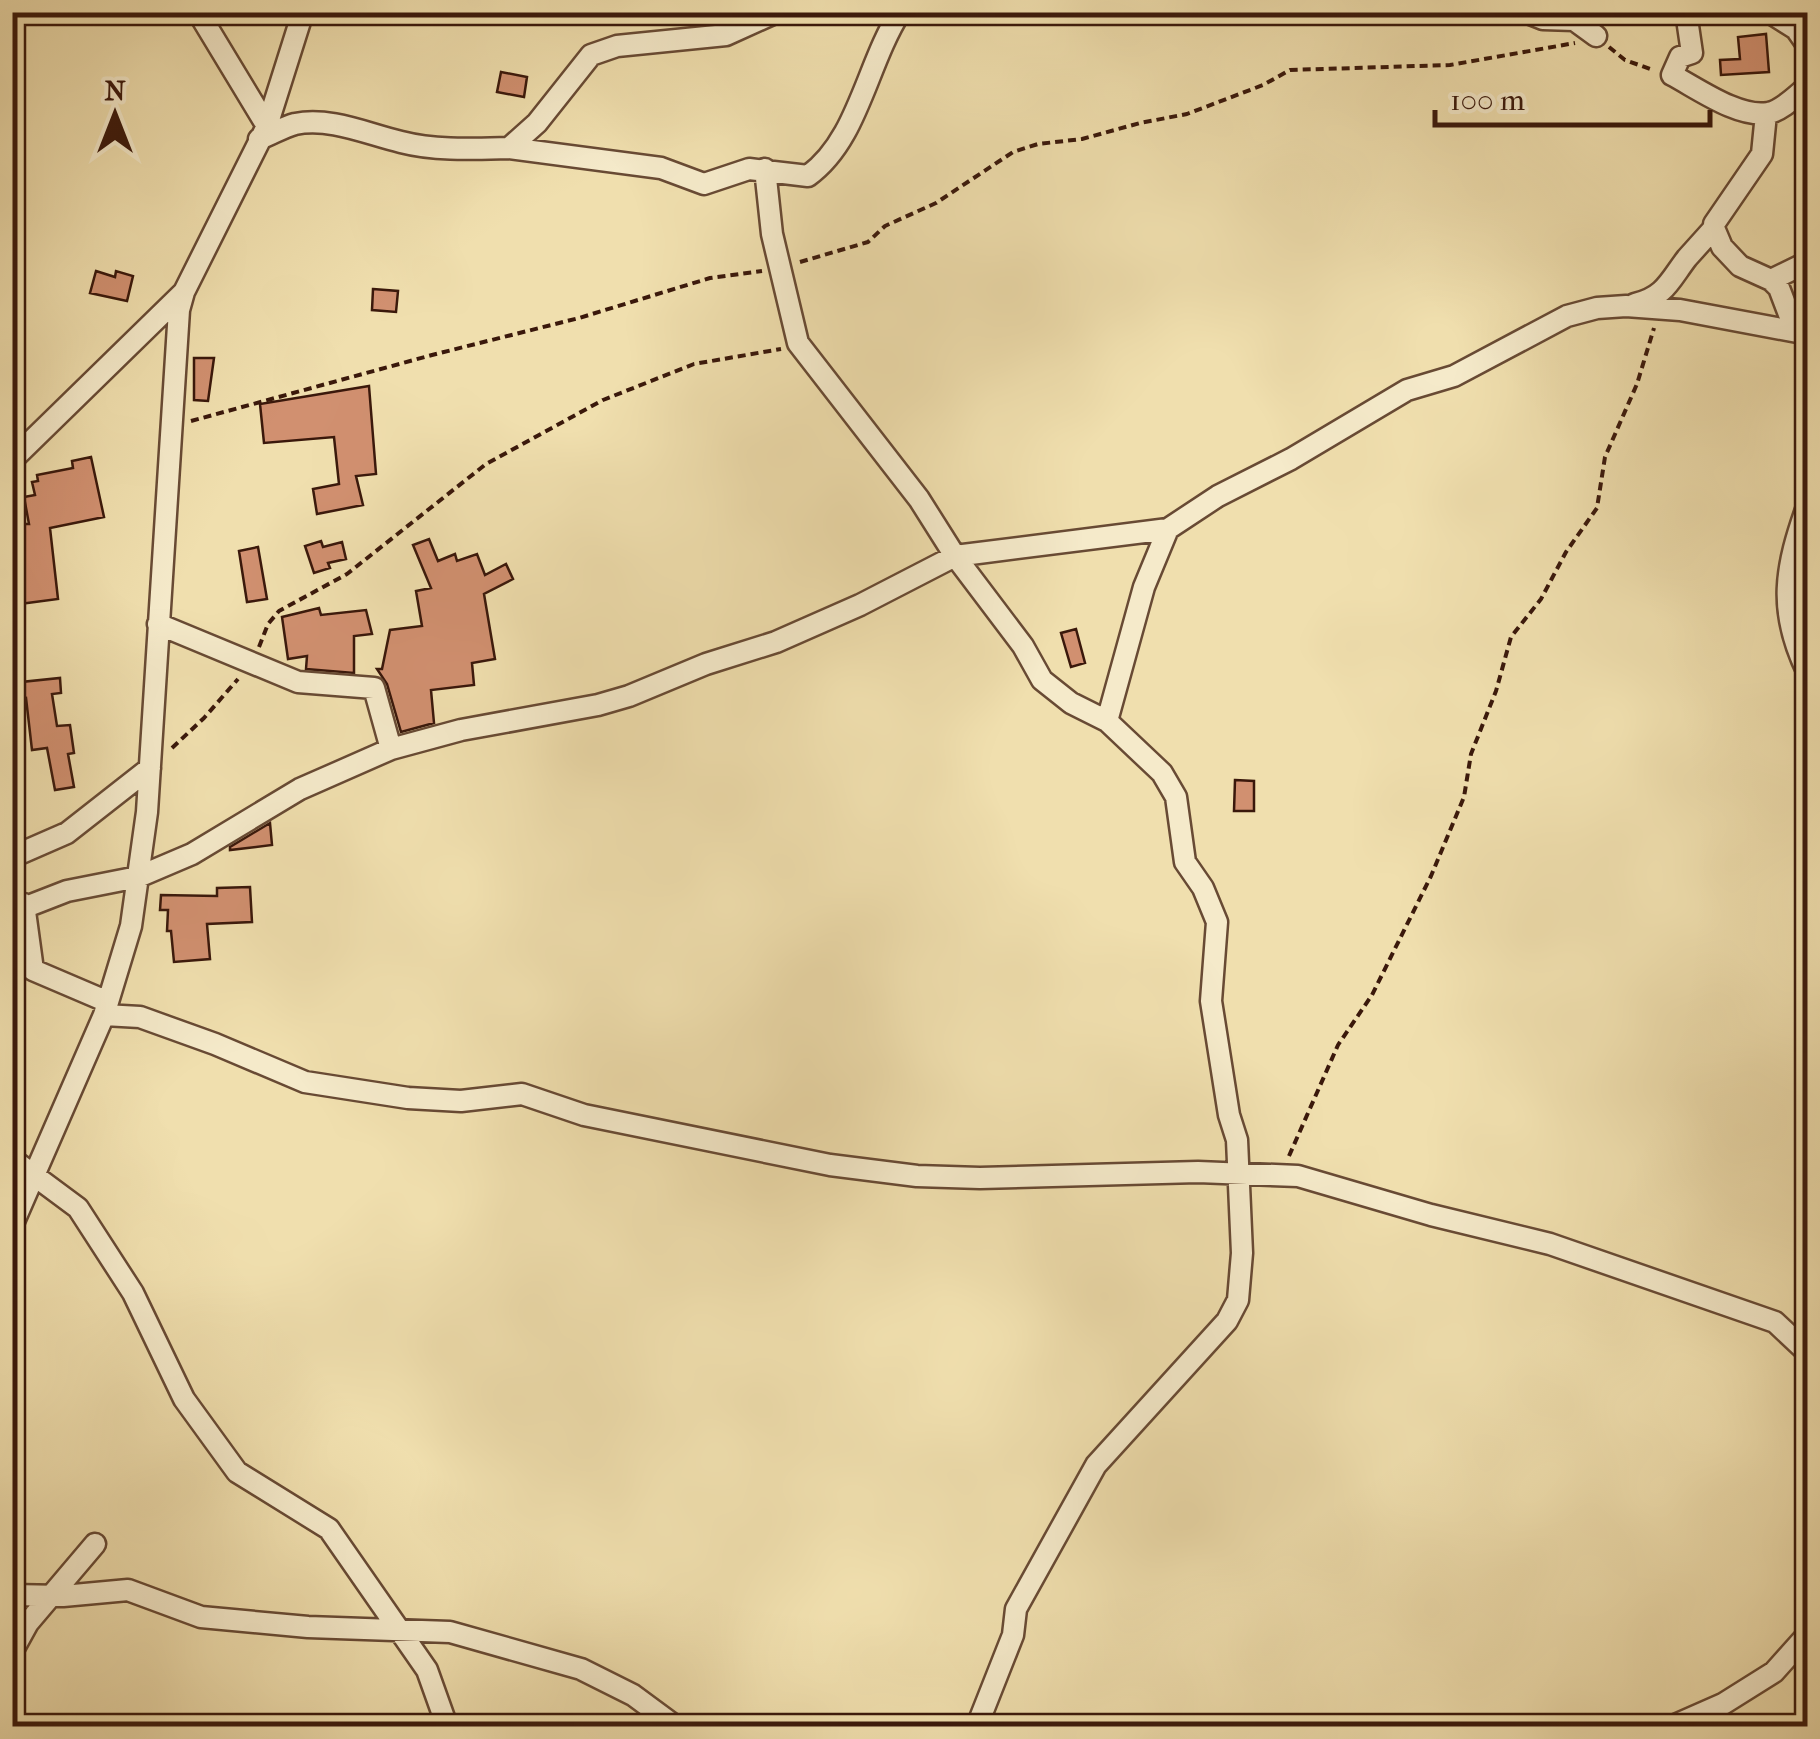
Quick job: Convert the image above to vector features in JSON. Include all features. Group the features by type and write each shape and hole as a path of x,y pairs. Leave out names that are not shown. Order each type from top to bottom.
{"street":[{"path":"198,12 263,133"},
{"path":"12,1226 106,1009 131,926 150,768 170,427 184,292 263,133 302,12"},
{"path":"263,133 296,124 359,128 402,142 445,149 509,148 550,156 627,162 662,168 704,184 732,174 765,170 808,176 832,155 852,120 872,65 900,12"},
{"path":"1525,12 1544,19 1571,16 1596,36"},
{"path":"1686,12 1692,52 1680,58 1672,75 1727,106 1766,114 1808,86"},
{"path":"1768,12 1801,29"},
{"path":"509,148 537,123 591,55 617,46 726,35 768,14"},
{"path":"1766,114 1762,154 1736,188 1714,228 1687,258 1667,289 1652,300 1567,316 1454,376 1407,390 1218,496 1168,529 955,556 776,642 706,664 629,696 536,718 461,730 391,749 300,790 192,854 138,877 18,905 33,970 106,1009 215,1044 305,1082 408,1098 461,1101 522,1094 584,1114 830,1165 916,1176 1198,1172 1298,1176 1430,1215 1550,1244 1775,1322 1808,1353"},
{"path":"765,170 766,195 798,343 888,458 1023,646 1042,680 1071,703 1107,721 1162,773 1176,798 1185,862 1217,922 1212,1001 1239,1174 1242,1253 1238,1300 1227,1320 1096,1465 1016,1609 1013,1635 978,1726"},
{"path":"1714,228 1722,247 1740,266 1779,288 1801,332"},
{"path":"1770,280 1808,262"},
{"path":"12,460 184,292"},
{"path":"1626,306 1801,332"},
{"path":"1808,504 1792,551 1785,591 1789,626 1808,674"},
{"path":"1107,721 1144,587 1168,529"},
{"path":"158,624 298,682 374,688 391,749"},
{"path":"12,857 66,833 150,768"},
{"path":"12,1158 78,1208 132,1293 184,1400 237,1472 328,1529 428,1670 448,1726"},
{"path":"12,1652 28,1624 94,1544"},
{"path":"12,1595 128,1590 202,1617 308,1627 450,1632 580,1670 633,1695 676,1726"},
{"path":"1673,1726 1723,1704 1774,1672 1808,1634"}],"path":[{"path":"170,427 432,354 579,318 710,278 782,269 868,242 885,226 936,203 1013,152 1187,114 1290,70 1450,65 1500,59 1596,36 1626,60 1672,75"},
{"path":"1280,1176 1338,1044 1372,995 1432,876 1464,797 1471,754 1496,691 1510,637 1541,599 1566,552 1598,508 1605,458 1638,384 1659,309"},
{"path":"150,768 204,718 252,664 268,624 279,611 347,574 486,464 603,400 694,364 798,343"}],"building":[{"path":"1766,34 1769,72 1721,75 1720,60 1740,59 1738,37"},
{"path":"501,72 527,77 524,97 497,92"},
{"path":"96,271 115,277 116,271 133,276 127,301 90,293"},
{"path":"373,289 398,291 396,312 372,310"},
{"path":"194,358 214,358 208,401 194,400"},
{"path":"369,386 376,474 356,476 363,505 317,514 313,489 339,484 334,437 264,443 260,404"},
{"path":"91,457 104,517 50,528 58,599 12,605 12,524 29,524 24,497 35,495 32,482 38,481 37,475 73,468 72,461"},
{"path":"429,539 438,561 455,554 457,561 477,554 485,575 506,564 513,579 484,594 495,659 472,663 474,685 431,690 434,723 401,732 387,684 377,669 382,669 390,630 422,626 416,591 431,588 413,545"},
{"path":"321,541 323,547 342,542 346,559 328,563 330,568 314,573 305,546"},
{"path":"258,547 267,599 247,602 239,551"},
{"path":"319,608 321,615 366,610 372,634 354,636 354,673 306,669 307,656 288,659 282,617"},
{"path":"1076,629 1085,663 1071,667 1061,633"},
{"path":"60,678 61,693 52,694 57,726 70,725 74,753 68,754 74,787 55,790 47,748 32,750 26,698 12,700 12,683"},
{"path":"1235,780 1254,781 1254,811 1234,811"},
{"path":"270,823 272,845 230,850 230,847"},
{"path":"250,887 252,922 207,924 210,959 174,962 171,931 167,931 168,910 160,910 161,895 217,896 217,888"}]}
